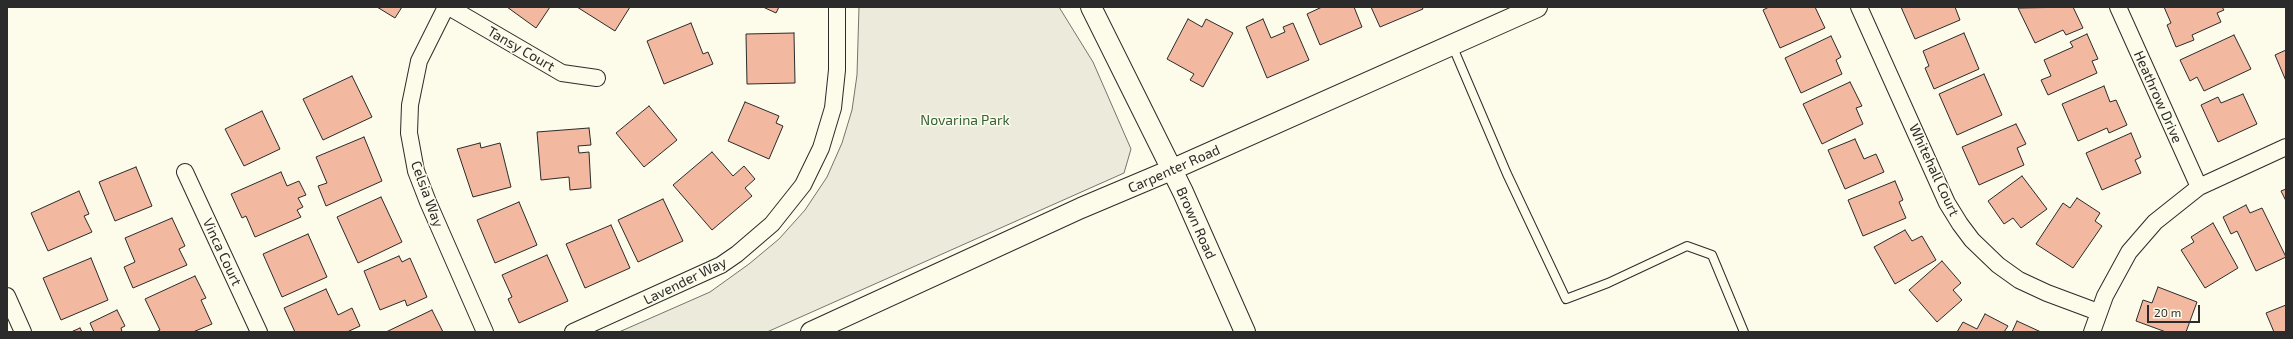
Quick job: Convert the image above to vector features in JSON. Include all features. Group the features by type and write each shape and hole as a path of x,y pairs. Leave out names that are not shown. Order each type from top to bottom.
{"street":[{"name":"Tansy Court","path":"448,7 562,73 597,78"},
{"name":"Celsia Way","path":"448,7 419,61 410,105 409,133 416,171 485,332"},
{"name":"Lavender Way","path":"573,332 721,265 737,254 772,224 803,184 821,148 833,108 837,70 837,7"},
{"name":"Brown Road","path":"1091,7 1171,170 1245,332"},
{"name":"Carpenter Road","path":"811,332 1081,208 1171,170 1537,7"},
{"name":"Whitehall Court","path":"1859,7 1947,203 1972,240 1998,265 2019,280 2047,293 2098,312"},
{"name":"Heathrow Drive","path":"2118,7 2199,187"},
{"path":"2092,332 2098,312 2129,252 2155,222 2199,187 2286,147"},
{"name":"Vinca Court","path":"185,172 259,332"},
{"path":"7,296 23,332"}],"lane":[{"path":"1452,45 1507,174 1566,299 1608,283 1687,246 1712,256 1744,332"}],"green space":[{"name":"Novarina Park","path":"859,7 1059,7 1093,62 1131,149 1124,173 767,332 619,332 710,292 749,264 779,239 805,210 827,177 842,143 852,110 857,75"}],"building":[{"path":"377,7 402,7 395,18"},
{"path":"507,7 550,7 536,28"},
{"path":"577,7 630,7 615,31"},
{"path":"763,7 779,7 776,13"},
{"path":"1322,7 1354,7 1362,27 1320,45 1307,14"},
{"path":"1371,7 1422,7 1423,9 1380,27"},
{"path":"1769,7 1815,7 1825,28 1780,48 1763,10"},
{"path":"1901,7 1955,7 1960,20 1915,39"},
{"path":"2073,7 2083,28 2066,35 2063,30 2035,43 2018,8"},
{"path":"2164,7 2222,7 2224,10 2217,13 2221,22 2192,35 2194,40 2176,47 2167,25 2171,23"},
{"path":"1188,19 1202,27 1206,19 1233,33 1203,87 1190,80 1194,74 1167,59"},
{"path":"1263,19 1271,38 1285,32 1283,27 1293,23 1309,60 1267,78 1246,27"},
{"path":"691,23 703,54 708,52 713,64 664,84 647,41"},
{"path":"794,33 795,83 747,84 746,34"},
{"path":"1964,33 1979,69 1934,89 1925,68 1929,66 1923,51"},
{"path":"2087,34 2098,59 2092,61 2097,73 2048,95 2041,80 2051,76 2044,60 2073,47 2070,42"},
{"path":"2234,35 2251,69 2204,91 2197,77 2190,81 2180,60"},
{"path":"1831,36 1841,57 1836,60 1842,74 1801,93 1785,58"},
{"path":"2286,50 2286,81 2275,55"},
{"path":"1984,74 2002,115 1957,135 1939,94"},
{"path":"352,76 372,117 323,140 303,99"},
{"path":"1850,82 1862,106 1856,108 1863,124 1822,144 1803,104"},
{"path":"2104,86 2110,102 2116,100 2127,125 2109,133 2107,128 2078,141 2062,104"},
{"path":"2243,94 2257,124 2218,142 2201,105 2218,97 2221,103"},
{"path":"745,102 779,116 776,123 783,126 769,159 728,141"},
{"path":"649,106 677,140 644,167 616,133"},
{"path":"262,111 280,149 244,166 225,129"},
{"path":"2016,124 2026,144 2017,148 2024,165 1979,185 1962,147"},
{"path":"589,128 591,145 578,146 579,153 589,152 591,188 570,190 569,177 541,180 537,132"},
{"path":"2131,133 2141,157 2135,160 2141,173 2102,190 2086,153"},
{"path":"364,137 382,181 326,206 318,186 327,183 316,157"},
{"path":"1855,139 1864,159 1876,154 1884,172 1845,189 1828,150"},
{"path":"480,143 481,148 500,143 511,187 473,197 457,149"},
{"path":"712,152 733,176 744,166 755,179 745,188 752,196 712,230 673,185"},
{"path":"136,167 152,206 115,221 99,182"},
{"path":"281,172 287,186 299,181 306,195 298,198 303,207 297,210 301,217 255,237 246,216 242,218 231,194"},
{"path":"2022,176 2047,209 2021,228 2013,218 2004,224 1988,201"},
{"path":"1895,181 1903,200 1899,202 1906,218 1863,236 1848,200"},
{"path":"2286,189 2286,201 2281,191"},
{"path":"79,191 89,214 84,216 92,232 48,251 31,213"},
{"path":"381,197 402,242 358,263 337,217"},
{"path":"2077,198 2100,213 2095,221 2102,226 2073,268 2036,244 2063,203 2070,208"},
{"path":"663,199 683,241 638,262 618,220"},
{"path":"519,202 537,245 495,263 477,220"},
{"path":"2246,205 2250,213 2262,208 2286,257 2256,271 2237,231 2231,234 2223,217"},
{"path":"172,218 185,246 179,249 187,265 133,288 124,267 135,262 125,238"},
{"path":"2213,223 2238,268 2205,288 2181,250 2194,242 2191,237"},
{"path":"611,225 630,268 585,288 566,244"},
{"path":"1905,230 1912,241 1922,236 1936,260 1895,284 1874,247"},
{"path":"308,234 327,277 282,297 263,254"},
{"path":"547,255 568,301 519,323 508,299 512,297 502,275"},
{"path":"399,256 402,262 410,258 427,297 407,306 405,300 380,310 364,271"},
{"path":"91,258 108,300 61,320 43,278"},
{"path":"1942,261 1961,283 1953,290 1962,300 1937,322 1909,290"},
{"path":"195,276 206,298 201,300 212,324 193,332 156,332 160,330 145,299"},
{"path":"2158,287 2197,302 2186,332 2166,332 2136,321 2143,300 2152,303"},
{"path":"326,289 338,315 352,308 360,326 347,332 295,332 284,308"},
{"path":"2286,305 2286,332 2274,332 2266,313"},
{"path":"117,310 125,326 121,328 122,332 94,332 90,323"},
{"path":"432,310 443,332 386,332"},
{"path":"1985,314 2008,326 2004,332 1957,332 1963,322 1977,329"},
{"path":"2017,321 2041,332 2012,332"},
{"path":"80,328 82,332 71,332"}]}
